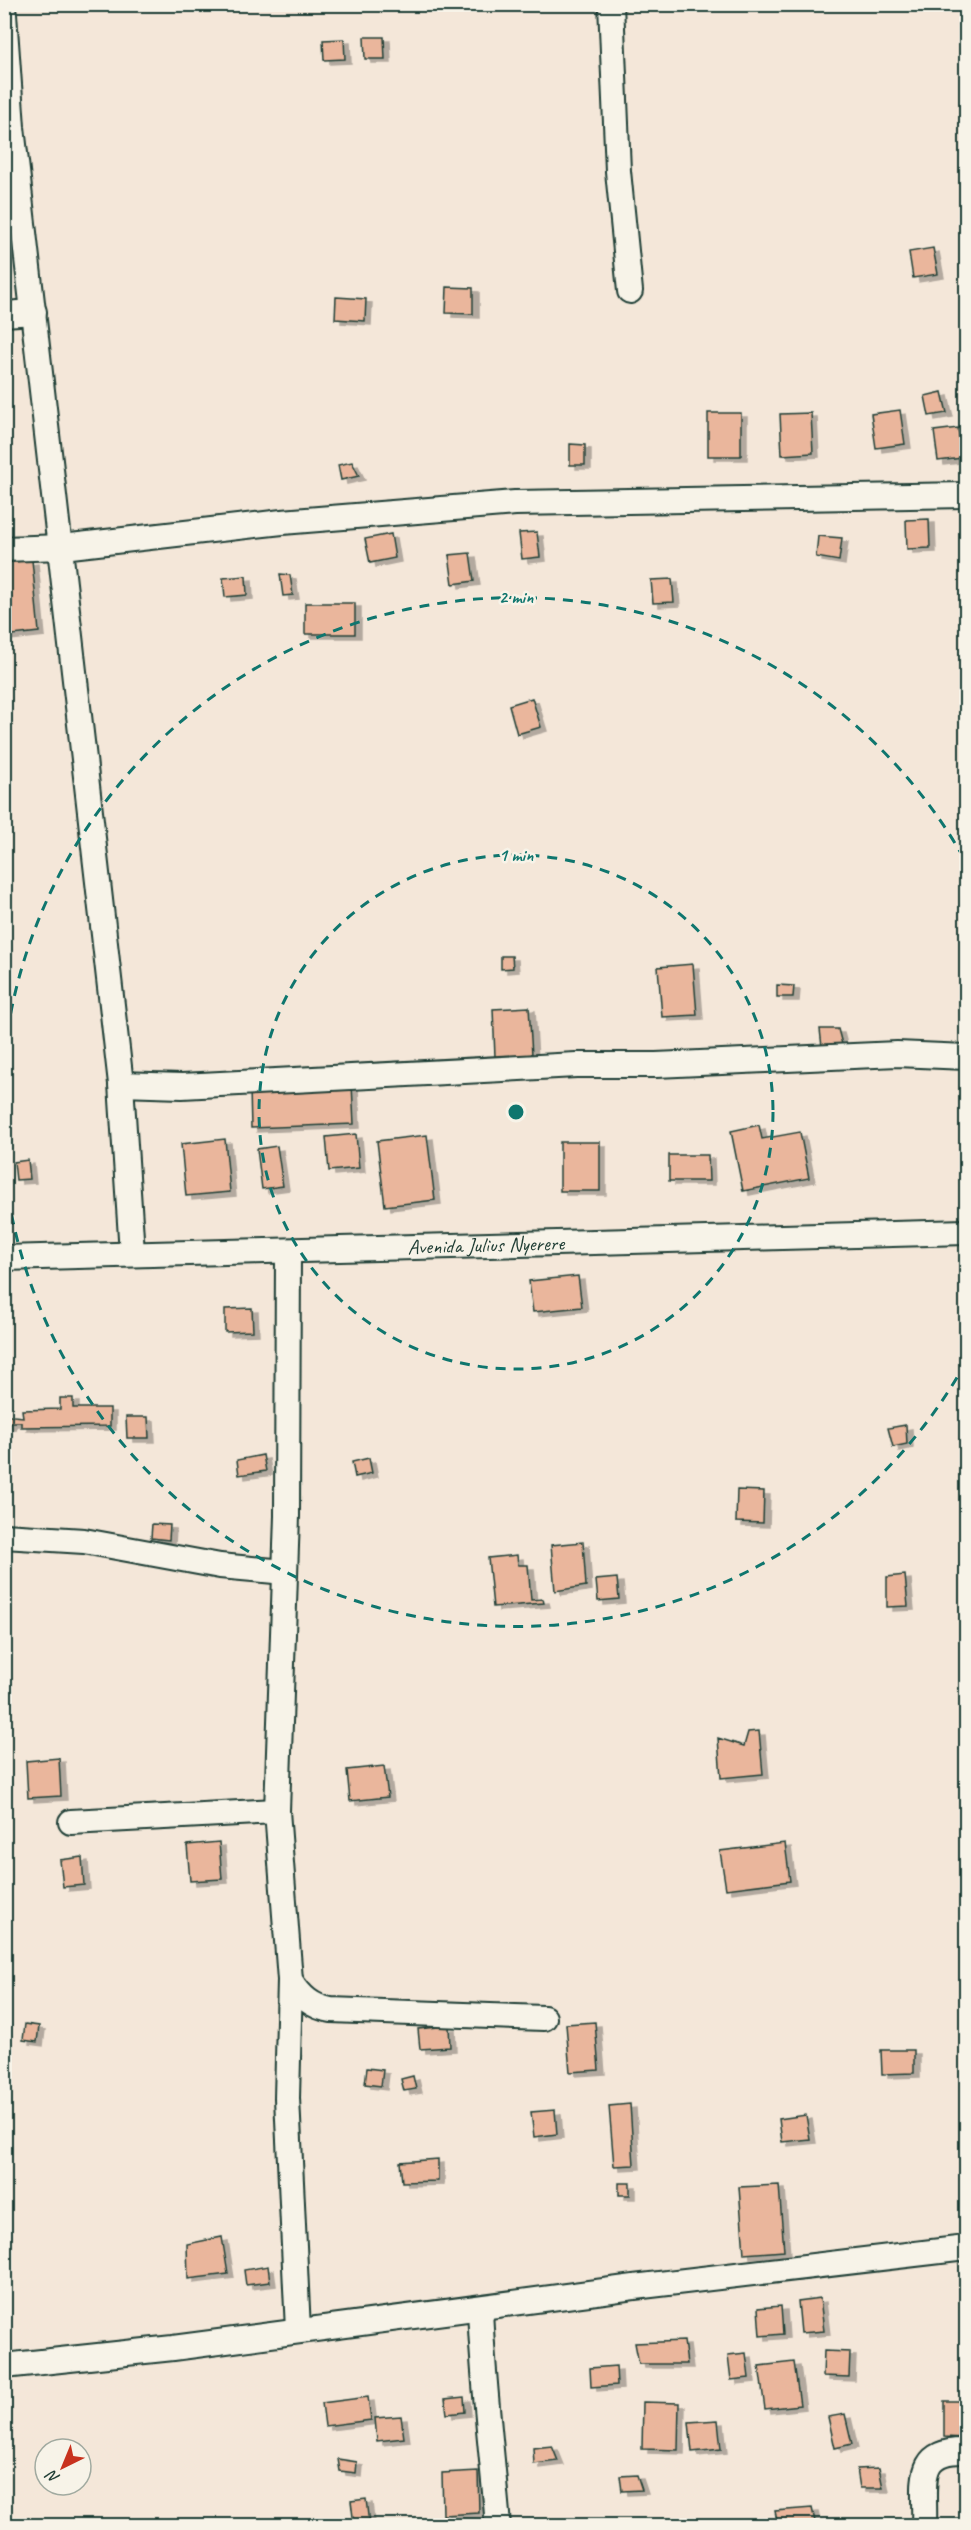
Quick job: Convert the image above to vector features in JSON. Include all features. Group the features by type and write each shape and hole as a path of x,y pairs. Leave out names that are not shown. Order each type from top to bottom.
{"street":[{"path":"611,4 618,171 630,291"},
{"path":"4,14 12,127 44,413 62,548 121,1084 132,1253"},
{"path":"4,315 34,312"},
{"path":"4,549 62,548 282,522 516,503 702,497 966,495"},
{"path":"121,1084 182,1086 576,1065 657,1065 897,1054 966,1057"},
{"name":"Avenida Julius Nyerere","path":"4,1258 966,1232"},
{"path":"288,1252 285,1572 277,1811 290,1980 287,2098 298,2330"},
{"path":"4,1536 84,1540 220,1566 285,1572"},
{"path":"71,1822 277,1811"},
{"path":"290,1980 306,2000 317,2008 544,2018"},
{"path":"4,2367 480,2310 634,2287 966,2248"},
{"path":"480,2310 483,2378 498,2526"},
{"path":"924,2526 926,2471 933,2457 946,2450 966,2451"}],"building":[{"path":"364,37 384,37 385,59 365,59"},
{"path":"344,39 345,59 324,60 323,40"},
{"path":"933,248 938,274 913,278 909,252"},
{"path":"447,287 473,288 473,314 446,313"},
{"path":"336,297 366,299 365,321 335,319"},
{"path":"942,392 947,413 929,416 925,396"},
{"path":"900,410 905,444 876,448 871,414"},
{"path":"708,413 741,413 741,456 708,456"},
{"path":"811,413 813,453 782,455 780,414"},
{"path":"958,428 962,458 938,461 934,431"},
{"path":"570,444 585,445 585,465 570,465"},
{"path":"352,462 359,476 341,480 338,465"},
{"path":"929,519 930,548 907,549 906,520"},
{"path":"537,532 540,557 522,559 519,533"},
{"path":"391,534 395,558 370,563 365,539"},
{"path":"818,536 842,538 839,561 816,557"},
{"path":"470,553 474,581 453,584 449,555"},
{"path":"32,560 39,632 4,636 4,563"},
{"path":"280,574 290,575 293,595 283,596"},
{"path":"246,576 247,595 225,597 223,578"},
{"path":"672,579 674,602 653,603 651,580"},
{"path":"305,603 355,603 355,634 305,634"},
{"path":"532,698 541,727 517,734 509,705"},
{"path":"501,956 512,956 513,968 501,969"},
{"path":"693,964 697,1015 662,1017 658,967"},
{"path":"777,985 794,986 793,997 777,997"},
{"path":"529,1007 532,1055 495,1057 493,1009"},
{"path":"820,1029 838,1029 842,1044 822,1047"},
{"path":"352,1084 354,1124 251,1128 250,1088"},
{"path":"759,1125 762,1139 800,1132 809,1178 743,1191 731,1131"},
{"path":"356,1134 359,1168 329,1171 326,1137"},
{"path":"427,1135 435,1200 385,1206 377,1141"},
{"path":"225,1139 230,1192 186,1196 181,1144"},
{"path":"560,1142 600,1142 600,1191 560,1191"},
{"path":"277,1146 283,1186 262,1189 257,1149"},
{"path":"669,1155 708,1155 709,1181 669,1181"},
{"path":"28,1160 30,1179 16,1180 14,1162"},
{"path":"578,1276 582,1307 533,1312 529,1281"},
{"path":"252,1308 253,1331 225,1332 225,1309"},
{"path":"60,1398 73,1398 73,1408 110,1408 110,1426 21,1427 21,1422 10,1422 10,1426 4,1426 4,1415 23,1417 22,1410 60,1409"},
{"path":"126,1417 148,1417 149,1438 127,1438"},
{"path":"906,1425 907,1444 893,1447 888,1428"},
{"path":"263,1455 266,1471 239,1475 237,1460"},
{"path":"369,1458 372,1473 355,1477 352,1462"},
{"path":"737,1490 764,1491 763,1523 736,1522"},
{"path":"152,1524 170,1525 169,1540 151,1538"},
{"path":"583,1542 586,1586 555,1591 551,1545"},
{"path":"517,1555 518,1565 528,1565 531,1600 543,1599 544,1603 493,1607 488,1558"},
{"path":"905,1575 908,1606 887,1607 887,1577"},
{"path":"617,1578 619,1599 598,1601 596,1580"},
{"path":"759,1731 763,1774 721,1778 718,1738 744,1746 748,1732"},
{"path":"59,1758 61,1796 28,1798 26,1761"},
{"path":"384,1766 388,1797 350,1801 347,1770"},
{"path":"219,1842 222,1879 190,1881 187,1845"},
{"path":"785,1843 790,1881 726,1889 720,1851"},
{"path":"82,1857 84,1885 63,1887 60,1860"},
{"path":"595,2022 599,2070 570,2072 566,2024"},
{"path":"25,2024 39,2026 37,2042 23,2040"},
{"path":"449,2026 450,2047 420,2049 418,2029"},
{"path":"881,2050 914,2050 914,2073 882,2074"},
{"path":"367,2068 383,2070 381,2086 365,2084"},
{"path":"413,2076 416,2089 404,2091 401,2079"},
{"path":"630,2104 634,2165 614,2166 609,2106"},
{"path":"555,2110 557,2134 534,2137 531,2112"},
{"path":"806,2115 810,2139 782,2142 779,2119"},
{"path":"438,2159 438,2181 402,2182 400,2162"},
{"path":"619,2183 630,2183 630,2195 619,2195"},
{"path":"779,2185 784,2251 744,2254 739,2187"},
{"path":"222,2237 228,2274 188,2279 187,2244"},
{"path":"268,2266 270,2282 246,2285 244,2270"},
{"path":"820,2298 824,2331 801,2333 798,2301"},
{"path":"781,2306 783,2334 760,2336 758,2308"},
{"path":"684,2341 687,2364 639,2364 635,2343"},
{"path":"824,2351 850,2352 849,2377 823,2376"},
{"path":"746,2353 749,2378 731,2380 728,2355"},
{"path":"794,2362 800,2405 765,2409 759,2366"},
{"path":"616,2366 617,2385 591,2387 590,2368"},
{"path":"368,2397 371,2420 325,2426 322,2403"},
{"path":"464,2397 465,2412 447,2414 445,2399"},
{"path":"944,2401 966,2401 966,2438 944,2437"},
{"path":"643,2402 679,2403 678,2450 642,2449"},
{"path":"845,2414 852,2444 835,2448 828,2417"},
{"path":"401,2416 404,2438 377,2441 375,2418"},
{"path":"718,2420 721,2449 692,2452 689,2422"},
{"path":"552,2446 558,2461 534,2464 533,2448"},
{"path":"338,2459 357,2462 356,2473 340,2471"},
{"path":"879,2468 883,2488 860,2488 857,2469"},
{"path":"478,2471 479,2513 443,2515 442,2473"},
{"path":"637,2475 642,2490 622,2491 620,2476"},
{"path":"366,2499 369,2524 354,2525 351,2501"},
{"path":"812,2508 816,2526 778,2526 775,2511"}]}
